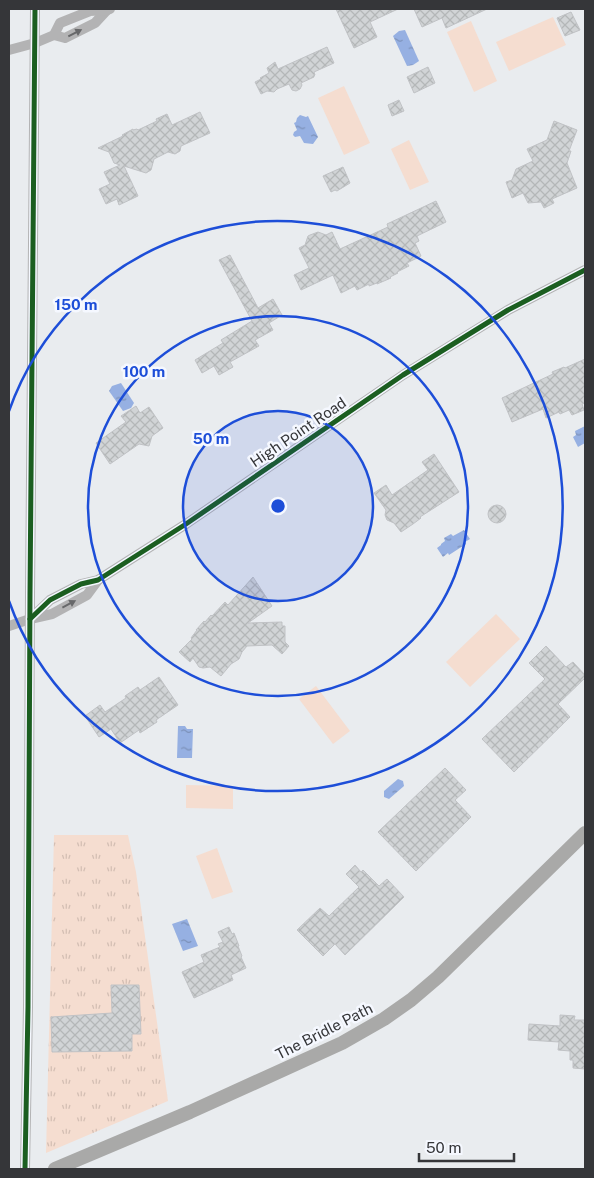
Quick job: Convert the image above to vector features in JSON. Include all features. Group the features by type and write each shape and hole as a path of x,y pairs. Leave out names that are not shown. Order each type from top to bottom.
{"street":[{"path":"24,1169 28,1007 35,9"},
{"path":"54,35 60,23 90,11 108,9"},
{"path":"9,50 35,43 54,35 65,38 95,23 108,9"},
{"name":"High Point Road","path":"9,626 30,619 50,600 81,584 98,580 186,524 403,375 508,310 585,270"},
{"name":"The Bridle Path","path":"55,1169 190,1112 342,1043 384,1019 411,1000 438,977 585,832"}],"green space":[{"path":"553,17 566,45 509,71 496,42"},
{"path":"471,21 497,81 474,92 447,32"},
{"path":"344,86 370,143 344,155 318,98"},
{"path":"409,140 429,182 410,190 391,149"},
{"path":"496,614 520,639 470,687 446,662"},
{"path":"316,686 350,731 333,744 299,699"},
{"path":"186,785 233,786 233,809 186,808"},
{"path":"54,835 128,835 136,872 168,1101 46,1153"},
{"path":"217,848 233,892 212,899 196,856"}],"water":[{"path":"405,30 419,61 407,66 393,36 399,31"},
{"path":"300,115 308,116 318,137 313,144 304,143 300,136 295,137 293,135 297,130 294,123"},
{"path":"121,383 134,403 131,408 123,411 109,391 112,386"},
{"path":"585,426 585,443 578,447 573,437 576,435 575,431"},
{"path":"464,530 470,539 465,542 466,544 443,557 437,548 445,541 444,538"},
{"path":"178,726 193,729 192,758 177,758"},
{"path":"398,779 403,781 404,786 389,799 384,797 384,791"},
{"path":"187,919 198,946 183,951 172,924"}],"building":[{"path":"336,9 398,9 370,22 377,37 354,48"},
{"path":"414,9 487,9 446,28 442,18 422,27"},
{"path":"571,12 580,30 565,36 557,18"},
{"path":"327,47 334,63 314,72 314,77 301,83 300,89 292,90 289,84 274,92 267,91 261,94 255,82 269,73 267,68 275,62 278,69"},
{"path":"428,67 435,83 414,93 407,77"},
{"path":"399,100 404,111 392,116 388,105"},
{"path":"200,112 210,133 181,146 180,151 175,154 168,152 154,159 151,170 146,173 124,166 138,196 119,205 117,199 106,204 99,189 110,184 104,172 120,165 114,163 109,152 98,148 133,129 138,130 157,121 156,119 167,114 172,125"},
{"path":"554,121 577,130 569,151 571,151 567,163 577,188 552,199 554,203 544,208 541,202 528,203 523,193 512,198 506,182 512,180 516,169 533,161 527,149 547,140"},
{"path":"343,167 350,183 337,191 331,192 323,176"},
{"path":"436,201 446,222 417,236 419,241 415,243 421,256 407,263 409,266 397,272 391,278 377,284 369,286 369,284 357,290 355,286 341,293 333,275 301,290 294,275 309,268 299,248 305,245 308,236 318,232 326,235 332,232 340,249 388,227 387,224"},
{"path":"230,255 258,308 273,299 282,315 269,323 273,330 255,340 259,346 230,362 233,367 219,375 214,366 202,373 195,360 223,343 221,340 252,321 219,260"},
{"path":"585,359 585,403 582,404 584,410 572,415 569,410 560,414 559,412 546,418 543,409 512,422 502,398 553,374 552,372"},
{"path":"136,406 140,413 149,407 163,428 152,436 149,446 139,444 110,464 96,443 126,422 121,416"},
{"path":"434,454 459,492 420,517 401,532 394,523 387,520 386,510 374,493 386,485 392,495 428,470 422,462"},
{"path":"497,505 505,510 506,514 501,522 497,523 489,518 488,514 493,506"},
{"path":"253,577 272,606 248,623 282,622 282,626 285,626 285,642 289,646 282,654 272,645 247,646 239,659 231,664 221,676 210,667 199,667 193,658 190,662 179,652 192,639 196,630 204,621 212,616 225,602 228,605"},
{"path":"546,646 566,667 573,662 585,675 585,678 558,704 570,717 514,772 482,739 545,679 529,663"},
{"path":"159,677 178,705 156,720 157,722 140,733 139,730 120,743 111,729 99,737 85,716 100,705 105,712 126,698 125,696 138,687 140,690"},
{"path":"445,768 466,790 455,800 471,817 416,871 378,832"},
{"path":"355,865 361,872 363,870 379,886 387,879 404,897 345,955 335,944 323,956 297,930 320,908 329,916 359,887 346,874"},
{"path":"229,927 232,934 234,933 246,968 231,975 233,980 194,998 182,972 204,962 201,955 220,947 218,944 223,942 218,932"},
{"path":"111,985 139,985 141,1034 132,1034 132,1051 52,1052 51,1017 112,1013"},
{"path":"560,1015 575,1016 574,1020 585,1020 585,1069 573,1068 573,1060 570,1060 570,1051 558,1050 559,1042 528,1040 529,1024 560,1026"}],"cycle path":[{"path":"25,1169 28,1007 35,9"},
{"path":"30,619 50,600 81,584 98,580 186,524 403,375 508,310 585,270"}]}
